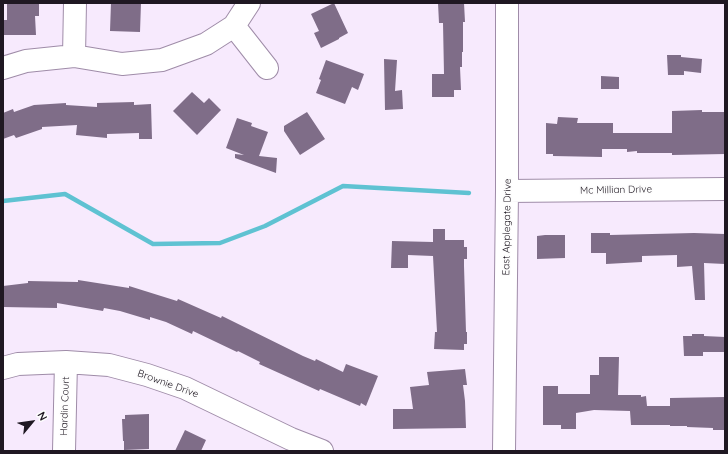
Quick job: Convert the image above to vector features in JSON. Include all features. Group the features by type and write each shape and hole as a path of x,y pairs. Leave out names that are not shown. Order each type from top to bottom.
{"street":[{"path":"74,56 75,3"},
{"path":"3,68 26,61 74,56 122,64 162,60 206,44 234,26 249,3"},
{"name":"East Applegate Drive","path":"504,451 507,191 507,3"},
{"path":"234,26 267,68"},
{"name":"Mc Millian Drive","path":"507,191 725,189"},
{"name":"Brownie Drive","path":"3,368 18,364 66,362 109,365 185,388 289,445 322,451"},
{"name":"Hardin Court","path":"64,451 66,362"}],"building":[{"path":"7,3 39,3 39,16 35,16 36,35 3,35 3,20 7,20"},
{"path":"111,3 141,3 140,32 110,31"},
{"path":"334,3 348,33 321,48 314,33 319,31 311,14"},
{"path":"438,3 464,3 465,22 463,22 462,67 460,67 461,90 454,90 454,97 432,97 432,74 444,74 443,23 439,23"},
{"path":"667,55 681,55 681,57 702,59 701,73 684,71 684,75 668,75"},
{"path":"384,59 397,60 395,91 402,90 403,109 385,110"},
{"path":"326,60 364,74 358,90 352,87 345,104 316,93"},
{"path":"601,76 619,77 619,89 601,89"},
{"path":"192,92 204,103 209,98 221,110 197,135 173,111"},
{"path":"134,102 134,105 151,104 152,139 139,139 139,133 107,134 107,138 76,135 77,125 42,127 42,129 16,138 14,135 3,139 3,113 13,109 14,112 34,105 66,103 66,105 97,107 97,103"},
{"path":"702,110 702,112 725,112 725,154 672,155 672,153 637,153 637,151 627,152 627,149 602,149 602,157 553,156 553,154 546,154 546,123 557,124 558,117 578,118 577,123 613,123 613,133 672,133 672,111"},
{"path":"307,112 325,139 300,155 284,131 284,126"},
{"path":"237,118 252,123 251,126 268,132 259,156 277,158 276,173 235,158 235,154 244,155 226,148"},
{"path":"433,229 445,229 445,240 464,240 464,247 467,247 467,259 464,259 464,266 467,344 464,344 464,350 434,349 435,332 437,332 433,256 408,255 408,268 391,268 392,241 433,242"},
{"path":"591,233 610,233 610,235 694,233 725,234 725,264 704,263 705,300 695,300 692,266 677,267 677,255 642,256 642,262 606,264 606,253 591,253"},
{"path":"565,235 565,258 537,259 537,236"},
{"path":"78,280 129,288 129,286 177,301 178,299 221,318 222,316 303,356 315,361 316,359 343,372 346,364 378,376 366,406 361,403 360,406 320,389 319,391 259,364 260,362 238,351 237,352 193,331 192,334 166,322 150,317 150,320 104,308 103,311 57,303 57,308 3,307 3,286 28,283 28,281 78,282"},
{"path":"692,334 725,337 725,352 703,352 703,356 684,356 683,336 692,336"},
{"path":"599,357 619,357 618,395 646,396 647,406 670,406 670,398 725,397 725,430 670,425 631,425 630,411 594,410 576,413 576,429 561,429 561,425 543,425 543,386 558,386 558,394 590,394 590,375 599,375"},
{"path":"465,369 467,385 463,385 466,428 393,429 393,409 413,409 410,387 429,385 427,372"},
{"path":"149,414 149,449 124,450 122,419 125,419 125,415"},
{"path":"185,430 206,440 201,451 175,451"}],"waterway":[{"path":"3,201 65,194 153,244 220,243 265,226 343,186 469,193"}]}
